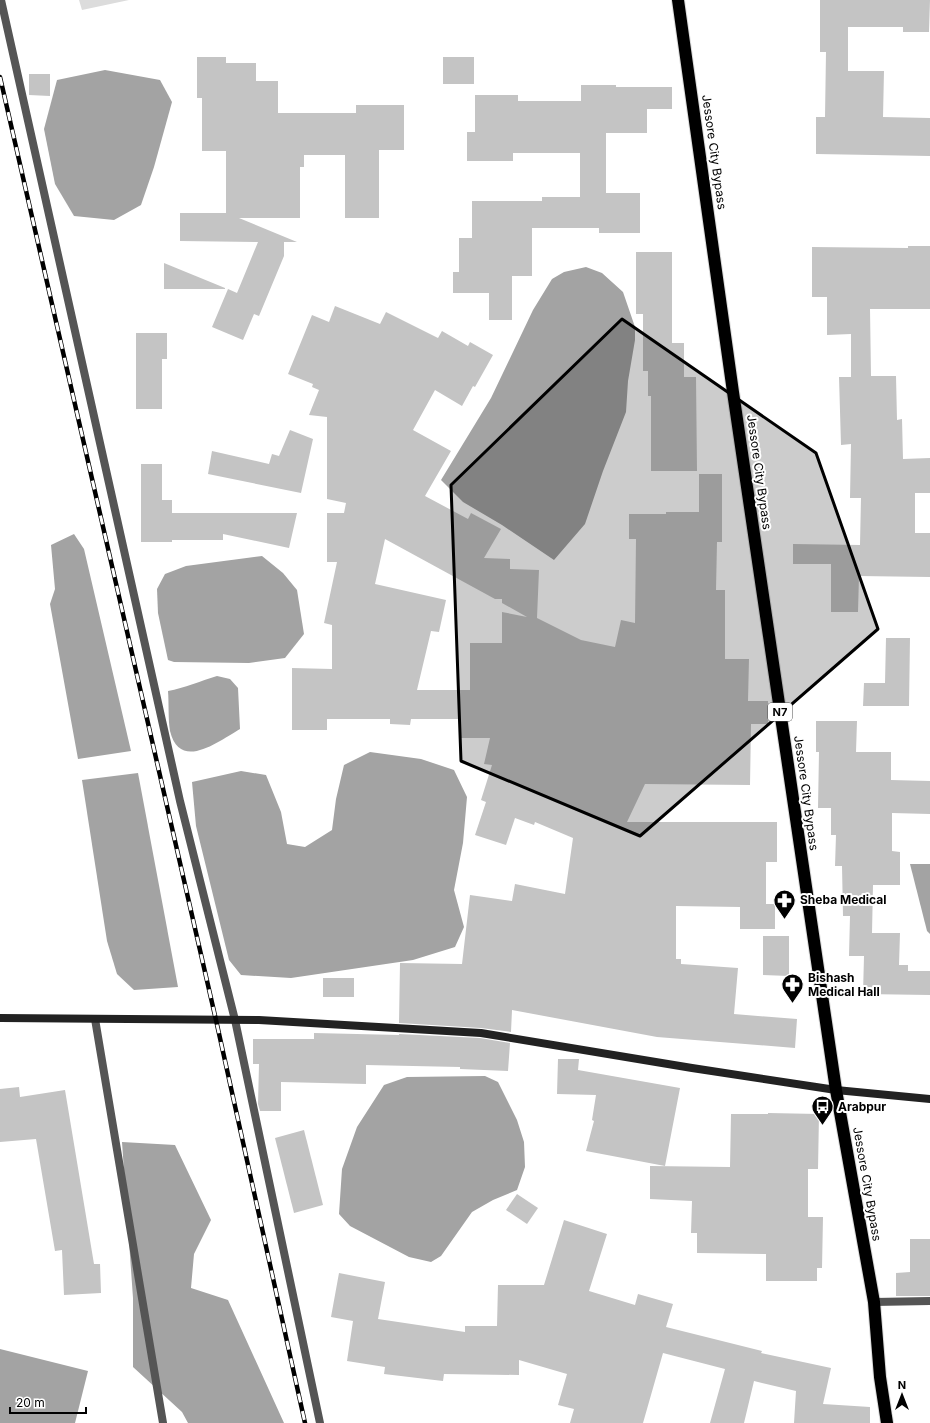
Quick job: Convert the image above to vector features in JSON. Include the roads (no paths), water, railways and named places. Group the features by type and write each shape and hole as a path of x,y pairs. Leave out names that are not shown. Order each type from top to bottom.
{"highway":[{"name":"Jessore City Bypass","path":"678,0 836,1090 874,1302 880,1377 887,1423"}],"street":[{"path":"1,0 178,793 235,1020 320,1423"},
{"path":"0,1018 259,1020 480,1033 836,1090 930,1099"},
{"path":"95,1019 163,1423"},
{"path":"874,1302 930,1301"}],"railway":[{"path":"0,77 216,1020 305,1423"}],"place":[{"name":"Sheba Medical","path":"784,920"},
{"name":"Bishash Medical Hall","path":"793,1004"},
{"name":"Arabpur","path":"823,1126"}]}
